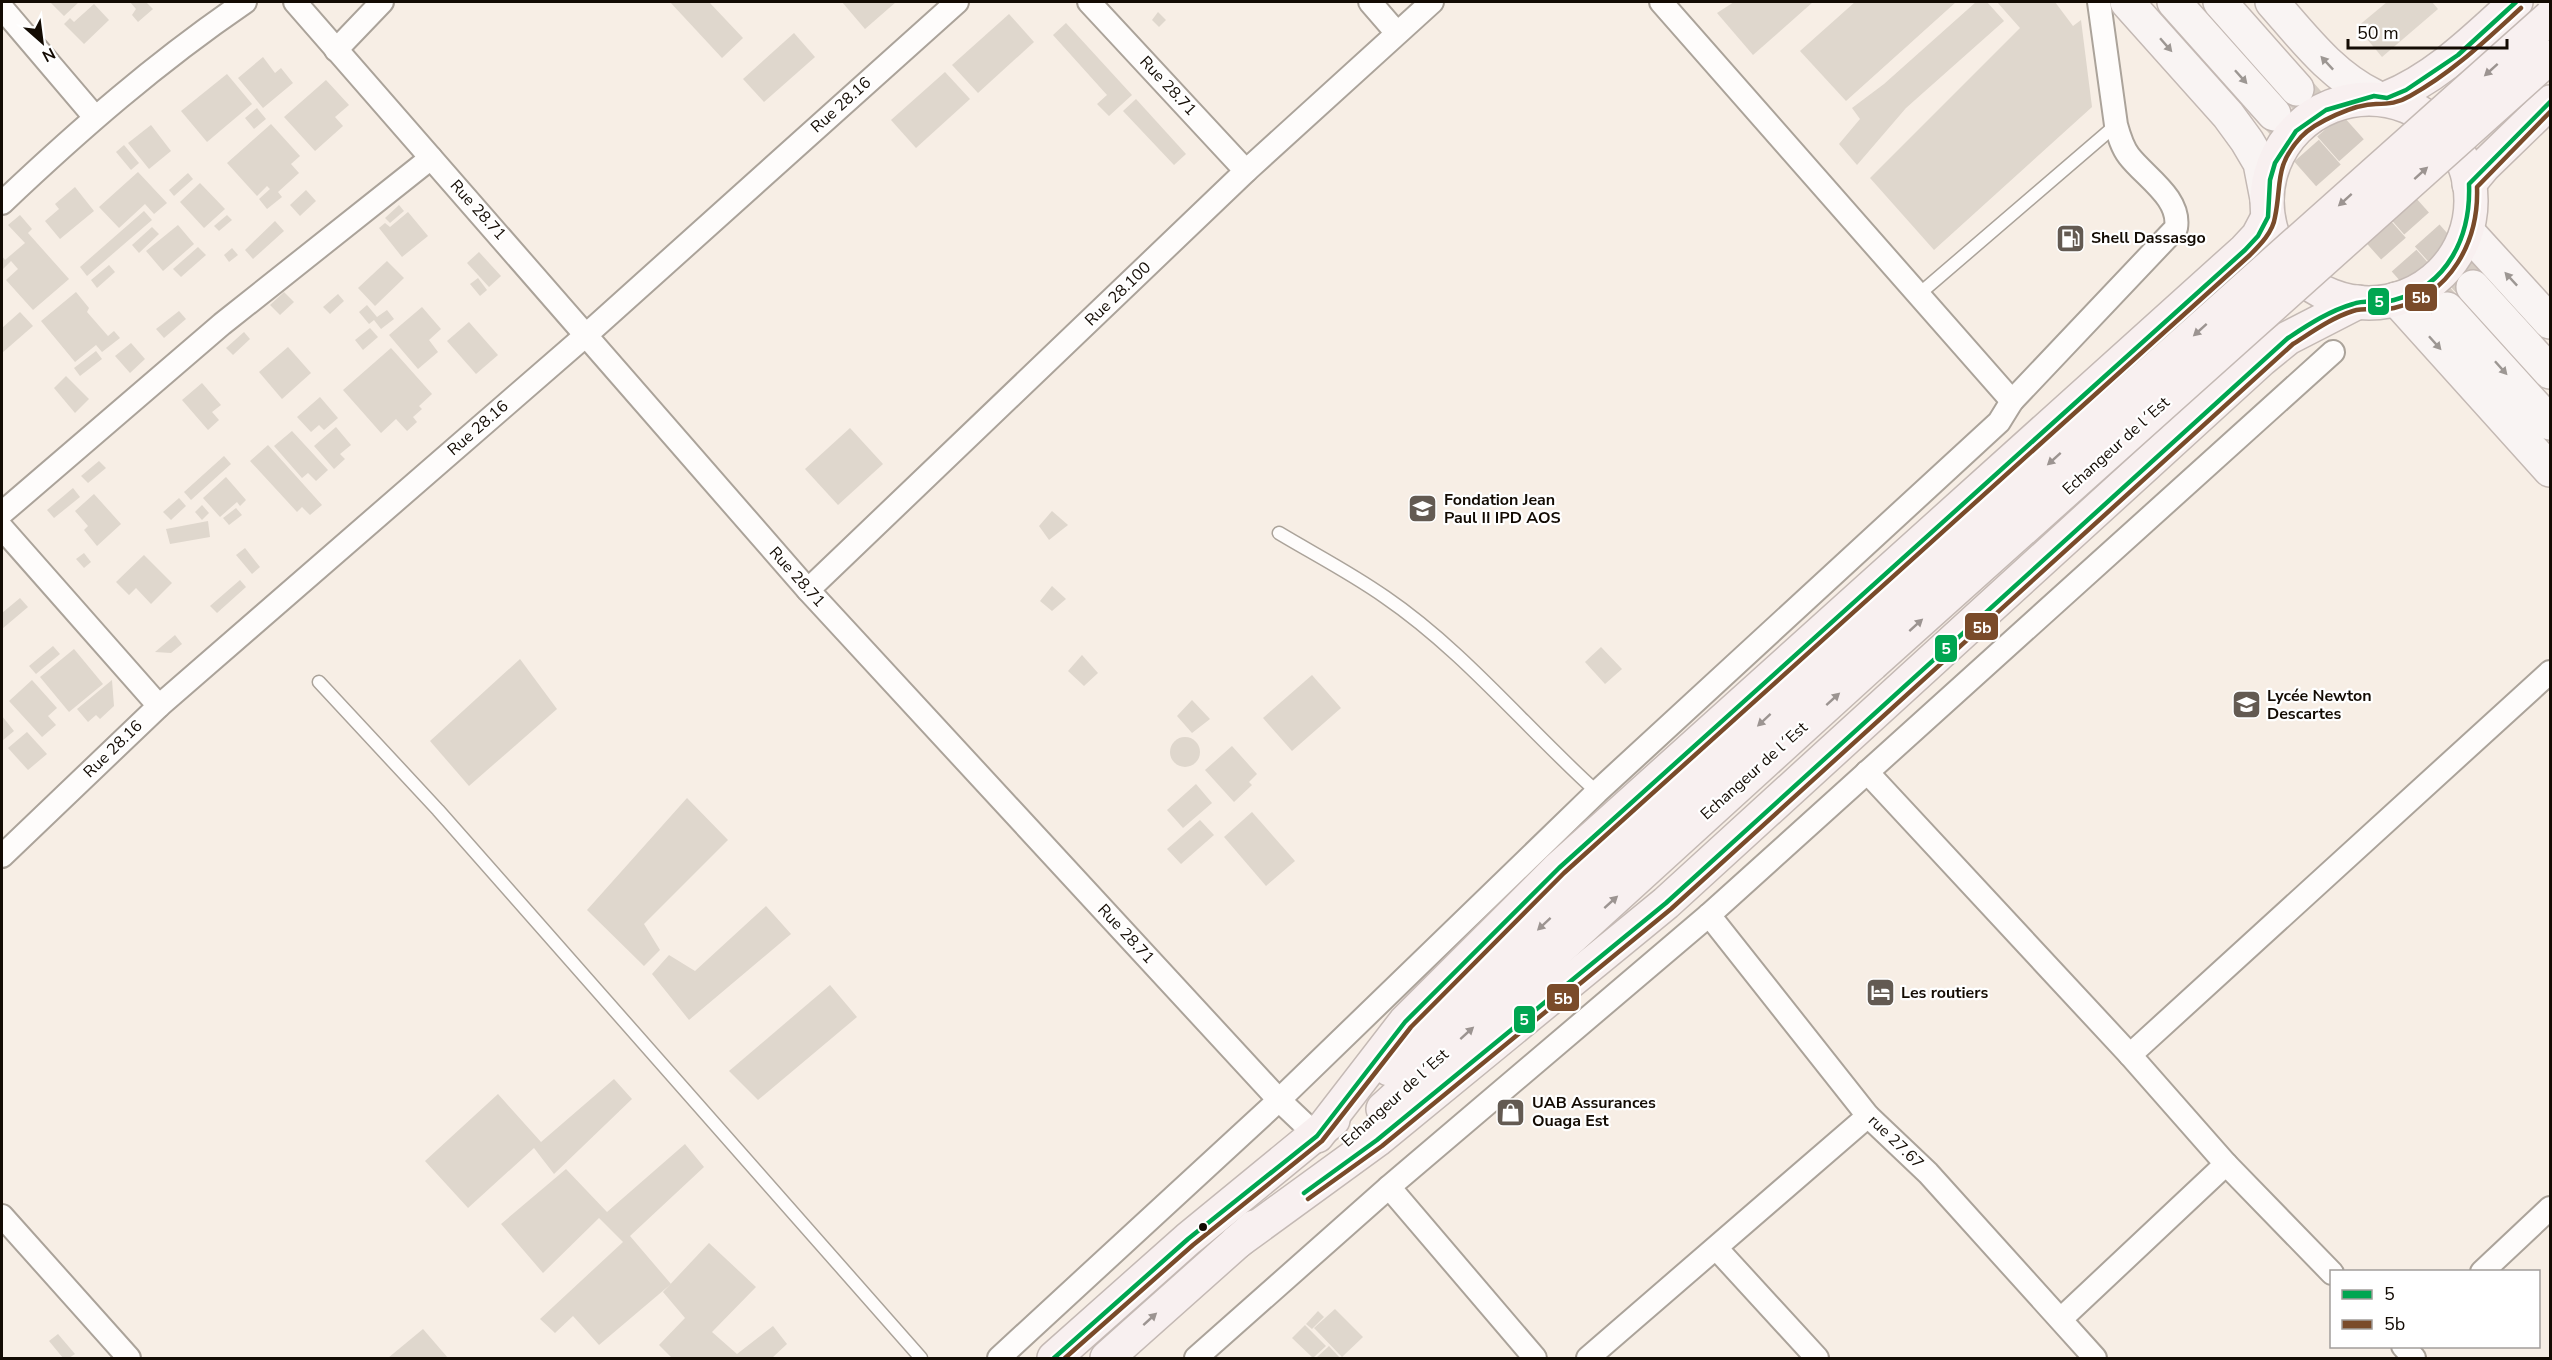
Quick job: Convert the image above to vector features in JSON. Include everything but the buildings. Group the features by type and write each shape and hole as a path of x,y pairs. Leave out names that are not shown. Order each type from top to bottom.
{"highway":[{"path":"1317,1136 1405,1022 1559,868 2245,250 2258,236 2268,208 2275,163 2296,131 2326,110 2406,90 2458,55 2516,2"},
{"name":"Echangeur de l´Est","path":"1054,1359 1188,1239 1317,1136 1852,639 2550,18"},
{"name":"Echangeur de l´Est","path":"1107,1359 1872,664 2550,57"},
{"path":"2268,208 2276,244 2301,277 2318,290 2358,302 2396,299 2427,285 2440,274 2451,261 2467,231 2471,200 2465,167 2448,137 2421,114 2380,97"},
{"path":"2469,184 2484,166 2550,102"},
{"path":"1237,1242 1377,1140 1666,903 2261,360 2288,338 2358,302"}],"main road":[{"path":"2127,2 2228,115 2247,141 2260,163 2268,208"},
{"path":"2174,2 2274,114"},
{"path":"2220,2 2297,89"},
{"path":"2271,2 2332,68 2350,84 2380,97"},
{"path":"2467,231 2550,322"},
{"path":"2474,287 2550,372"},
{"path":"2396,299 2550,470"},
{"path":"2447,309 2550,423"}],"street":[{"path":"2,203 94,116 190,39 245,2"},
{"name":"Rue 28.71","path":"296,2 808,590 1279,1100 1317,1136"},
{"path":"336,50 382,2"},
{"name":"Rue 28.16","path":"2,856 159,706 585,336 957,2"},
{"name":"Rue 28.71","path":"1089,2 1246,171"},
{"path":"1370,2 1396,32"},
{"name":"Rue 28.100","path":"808,590 1246,171 1396,32 1432,2"},
{"path":"1661,2 2012,401"},
{"path":"999,1359 1279,1100 1597,792 2000,422 2012,401 2176,228 2175,209 2128,155 2116,125 2099,2"},
{"path":"2,8 94,116"},
{"path":"2,513 222,324 431,158"},
{"path":"1196,1359 1389,1188 1709,915 2333,352"},
{"path":"2,528 159,706"},
{"path":"2130,1055 2550,672"},
{"path":"1867,772 2130,1055 2226,1164 2330,1272"},
{"name":"rue 27.67","path":"1709,915 1868,1116 1928,1173 2095,1359"},
{"path":"1588,1359 1868,1116"},
{"path":"2061,1319 2226,1164"},
{"path":"1389,1188 1534,1359"},
{"path":"2484,1270 2550,1208"},
{"path":"2,1216 129,1359"},
{"path":"1717,1249 1817,1359"}],"lane":[{"path":"1918,295 2116,125"},
{"path":"1278,533 1385,597 1476,672 1559,758 1597,792"},
{"path":"319,682 438,810 921,1359"}],"tunnel":[{"path":"2297,89 2473,287"},
{"path":"2274,114 2447,309"}],"transit line":[{"name":"5","path":"1054,1358 1188,1239 1317,1136 1405,1022 1559,868 2245,250 2258,236 2268,217 2270,180 2275,163 2296,131 2326,110 2374,96 2387,98 2406,90 2458,55 2516,2"},
{"name":"5b","path":"1065,1358 1193,1245 1322,1141 1411,1027 1564,873 2250,255 2272,228 2283,166 2292,147 2307,131 2347,110 2367,105 2393,103 2410,96 2482,44 2521,8"},
{"name":"5","path":"1304,1193 1377,1140 1666,903 2288,338 2336,310 2363,302 2394,300 2413,293 2429,283 2442,271 2460,240 2466,222 2469,184 2550,102"},
{"name":"5b","path":"1308,1199 1382,1146 1671,909 2293,344 2345,314 2358,310 2394,308 2414,301 2431,291 2446,278 2458,263 2467,246 2473,227 2477,187 2550,112"}],"place":[{"name":"Shell Dassasgo","path":"2070,238"},
{"name":"Fondation Jean Paul II IPD AOS","path":"1423,509"},
{"name":"Lycée Newton Descartes","path":"2246,705"},
{"name":"Les routiers","path":"1880,993"},
{"name":"UAB Assurances Ouaga Est","path":"1511,1112"}]}
